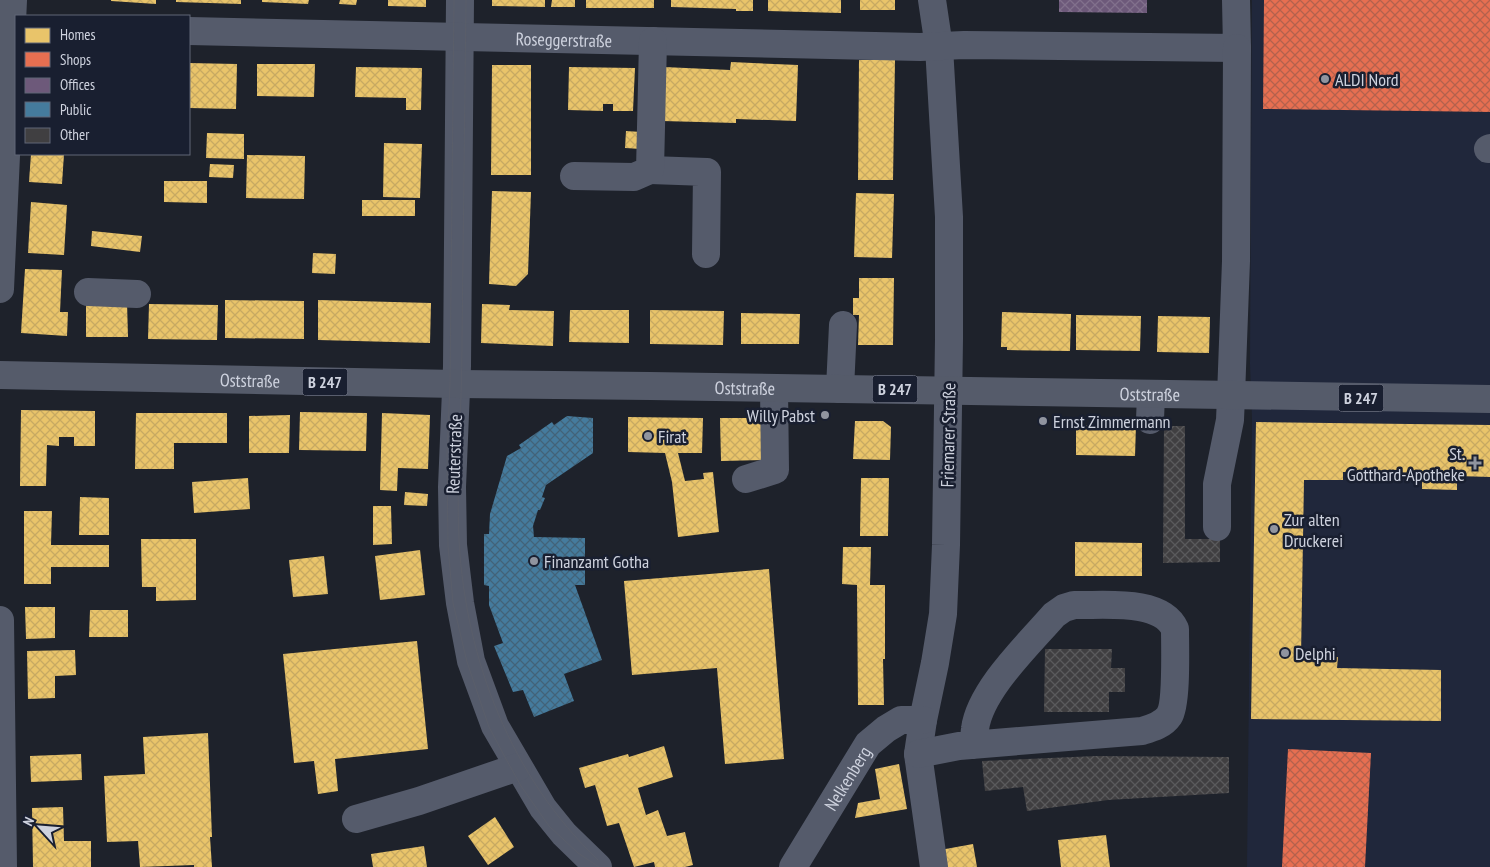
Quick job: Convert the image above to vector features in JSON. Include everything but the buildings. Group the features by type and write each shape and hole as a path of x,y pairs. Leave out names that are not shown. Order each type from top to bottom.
{"main road":[{"path":"0,289 5,96 14,27 13,0"},
{"name":"Oststraße","path":"0,375 456,384 950,390 1151,407 1232,396 1490,399"}],"street":[{"name":"Reuterstraße","path":"460,0 456,384 452,487 454,545 460,603 471,661 495,726 543,808 564,834 598,867"},
{"name":"Friemarer Straße","path":"932,0 939,47 949,217 950,390 943,614 936,663 923,720 918,754 934,867"},
{"path":"1217,527 1217,484 1230,420 1232,396 1236,261 1236,0"},
{"name":"Roseggerstraße","path":"190,31 939,47 964,45 1236,48"},
{"path":"650,170 654,41"},
{"path":"574,176 634,177 650,170 707,172 706,254"},
{"path":"88,292 137,294"},
{"path":"840,389 843,325"},
{"path":"746,479 775,470 774,388"},
{"path":"918,754 953,747 1142,731 1152,728 1163,722 1170,714 1174,704 1175,629 1173,623 1151,609 1137,606 1074,606 1064,608 1054,615 998,678 979,714 975,728 974,745"},
{"path":"0,620 3,867"},
{"name":"Nelkenberg","path":"794,867 868,744 886,729 901,720 923,720"},
{"path":"356,819 419,801 518,767"}],"shaded area":[{"path":"1252,0 1490,0 1490,867 1247,867 1252,418 1250,364"}],"tram line":[{"path":"454,0 450,384 447,455 448,546 453,603 467,662 489,727 506,759 521,786 549,826 578,853 599,867"},
{"path":"466,0 462,368 458,492 459,541 463,586 471,630 483,673 498,714 518,754 541,792 567,827 598,860"}],"place":[{"name":"ALDI Nord","path":"1325,79"},
{"name":"Willy Pabst","path":"825,415"},
{"name":"Ernst Zimmermann","path":"1043,421"},
{"name":"Firat","path":"648,436"},
{"name":"St. Gotthard-Apotheke","path":"1475,463"},
{"name":"Zur alten Druckerei","path":"1274,529"},
{"name":"Finanzamt Gotha","path":"534,561"},
{"name":"Delphi","path":"1285,653"}]}
